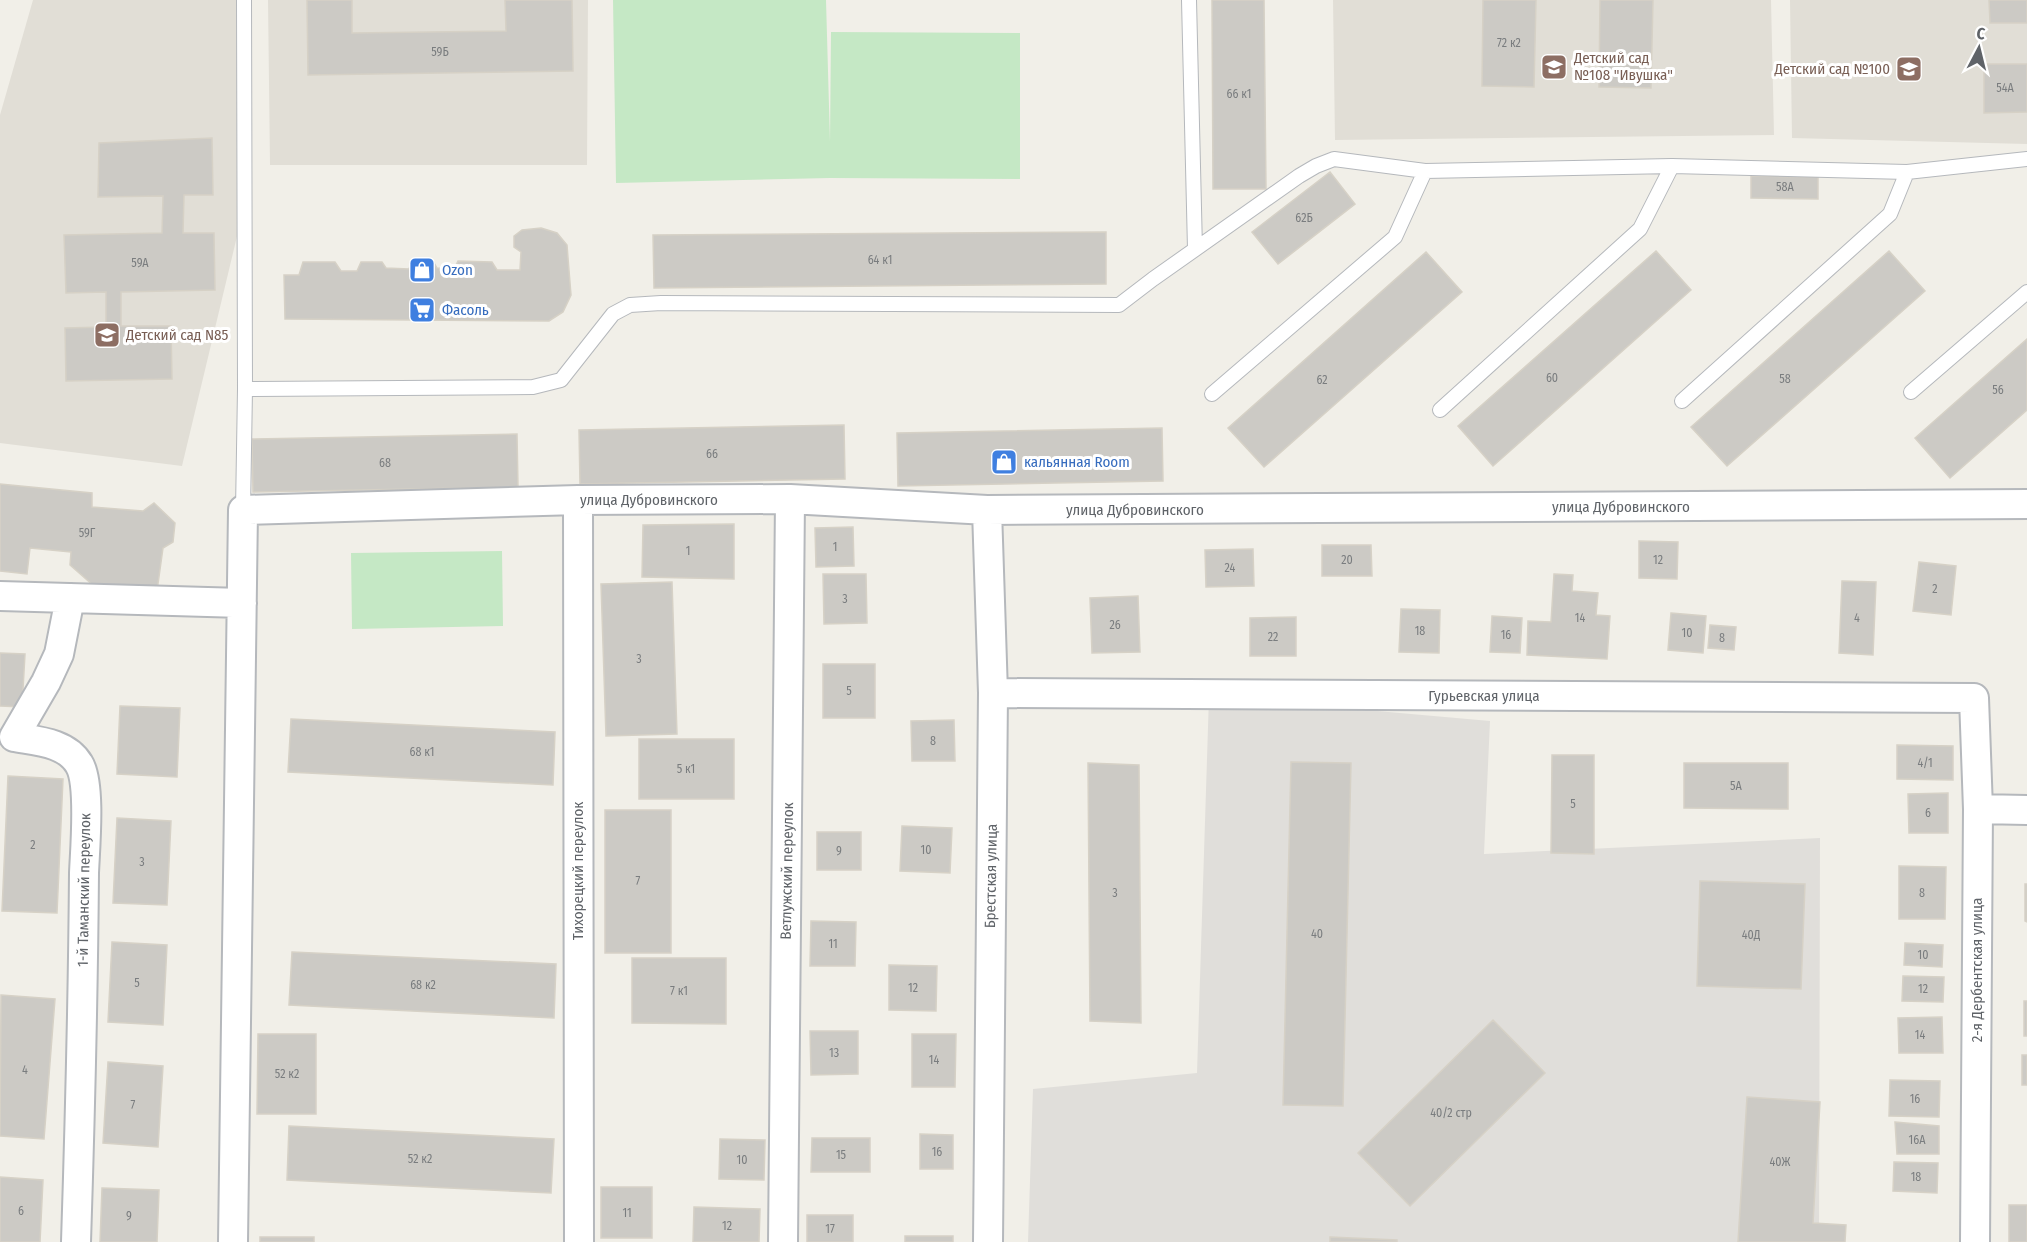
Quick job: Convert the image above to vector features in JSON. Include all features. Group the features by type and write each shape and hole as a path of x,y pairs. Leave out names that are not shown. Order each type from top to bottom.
{"street":[{"name":"улица Дубровинского","path":"243,510 578,500 790,499 987,510 2027,504"},
{"name":"Ветлужский переулок","path":"783,1242 790,499"},
{"name":"Тихорецкий переулок","path":"578,500 579,1242"},
{"path":"233,1242 243,510"},
{"name":"Брестская улица","path":"987,510 993,693 988,1242"},
{"path":"0,596 242,603"},
{"name":"1-й Таманский переулок","path":"70,598 59,654 46,682 7,737 55,745 73,756 83,773 85,801 84,922 76,1242"},
{"name":"Гурьевская улица","path":"993,693 1974,698"},
{"name":"2-я Дербентская улица","path":"1974,698 1978,809 1975,1242"},
{"path":"1978,809 2027,810"}],"lane":[{"path":"243,510 244,0"},
{"path":"1189,0 1195,249"},
{"path":"244,389 533,387 561,380 613,314 630,305 661,303 1119,305 1299,176 1334,159 1425,171 1672,166 1907,172 2027,159"},
{"path":"1440,410 1640,229 1672,166"},
{"path":"1212,394 1395,237 1425,171"},
{"path":"1682,401 1890,214 1907,172"},
{"path":"1911,392 2027,292"}],"shaded area":[{"name":"Детский сад N85","path":"33,0 236,0 239,228 182,466 0,443 0,115"},
{"path":"268,0 588,0 587,165 270,165"},
{"name":"Детский сад №108 \"Ивушка\"","path":"1333,0 1771,0 1774,135 1335,140"},
{"name":"Детский сад №100","path":"1790,0 2027,0 2027,144 1792,138"},
{"path":"1209,696 1490,721 1484,854 1820,838 1819,1242 1028,1242 1033,1089 1197,1073"}],"green space":[{"path":"613,0 826,0 830,142 831,32 1020,33 1020,179 830,178 616,183"},
{"path":"502,551 503,626 352,629 351,553"}],"building":[{"path":"307,0 352,0 352,33 506,31 505,0 572,0 573,71 308,75"},
{"path":"1212,0 1264,0 1266,189 1213,189"},
{"path":"1483,0 1536,0 1534,87 1482,86"},
{"path":"1600,0 1653,0 1651,88 1599,87"},
{"path":"1989,0 2027,0 2027,23 1990,23"},
{"path":"1984,64 2027,64 2027,112 1984,113"},
{"path":"212,138 213,195 184,195 183,233 214,233 215,290 121,292 121,326 171,326 172,379 66,381 65,328 106,327 106,292 66,293 64,235 162,233 163,196 98,197 99,143"},
{"path":"1330,172 1355,204 1278,264 1252,232"},
{"path":"1751,176 1818,177 1818,199 1751,198"},
{"path":"541,228 557,233 567,245 571,295 563,312 549,321 285,319 284,275 299,275 303,262 335,262 341,271 357,271 361,262 382,262 386,268 409,269 412,261 433,261 437,268 454,269 458,261 492,262 497,270 520,270 521,252 514,247 514,236 522,230"},
{"path":"1106,232 1106,284 654,288 653,235"},
{"path":"1656,251 1691,290 1493,466 1458,426"},
{"path":"1889,251 1925,291 1727,466 1691,427"},
{"path":"1426,252 1462,292 1264,467 1228,428"},
{"path":"2027,339 2027,410 1950,478 1915,438"},
{"path":"844,425 845,479 580,484 579,430"},
{"path":"1162,428 1163,481 898,486 897,433"},
{"path":"517,434 518,487 253,492 252,439"},
{"path":"0,484 92,493 92,507 143,511 154,503 175,523 173,542 163,548 157,591 94,586 70,565 71,552 30,548 27,574 0,571"},
{"path":"734,524 734,579 642,577 643,525"},
{"path":"853,527 854,566 816,567 815,528"},
{"path":"1639,541 1678,542 1677,579 1639,578"},
{"path":"1322,545 1371,545 1372,576 1322,576"},
{"path":"1253,549 1254,586 1206,587 1205,550"},
{"path":"1919,562 1956,566 1951,615 1913,611"},
{"path":"823,574 866,574 867,623 824,624"},
{"path":"1554,574 1573,575 1572,591 1598,593 1596,615 1610,616 1607,659 1527,655 1528,621 1551,622"},
{"path":"1842,581 1876,582 1873,655 1839,653"},
{"path":"672,582 677,734 606,736 601,584"},
{"path":"1138,596 1140,652 1092,653 1090,598"},
{"path":"1401,609 1440,610 1439,653 1399,652"},
{"path":"1671,613 1706,616 1703,653 1668,650"},
{"path":"1492,616 1522,618 1520,653 1490,652"},
{"path":"1296,617 1296,656 1250,656 1250,618"},
{"path":"1710,625 1736,627 1734,650 1708,648"},
{"path":"0,653 25,654 22,707 0,706"},
{"path":"823,664 875,664 875,718 823,718"},
{"path":"120,706 180,708 177,777 117,774"},
{"path":"291,719 555,732 553,785 288,772"},
{"path":"954,720 955,761 912,761 911,721"},
{"path":"639,739 734,739 734,799 639,799"},
{"path":"1897,745 1953,746 1953,780 1897,779"},
{"path":"1552,755 1594,755 1594,854 1551,853"},
{"path":"1291,762 1351,763 1343,1106 1283,1105"},
{"path":"1088,763 1139,765 1141,1023 1090,1021"},
{"path":"1684,763 1788,763 1788,809 1684,808"},
{"path":"8,776 63,779 57,913 2,911"},
{"path":"1948,793 1948,833 1909,833 1908,794"},
{"path":"605,810 671,810 671,953 605,953"},
{"path":"117,818 171,821 167,905 113,903"},
{"path":"902,826 952,828 950,873 900,871"},
{"path":"817,832 861,832 861,870 817,870"},
{"path":"1899,866 1946,867 1945,919 1899,919"},
{"path":"1700,881 1805,884 1801,989 1697,986"},
{"path":"2025,884 2027,884 2027,922 2025,921"},
{"path":"811,921 856,922 855,966 810,966"},
{"path":"112,942 167,945 163,1025 108,1022"},
{"path":"1905,943 1943,945 1942,967 1904,965"},
{"path":"292,952 556,964 554,1018 289,1005"},
{"path":"632,958 726,958 726,1024 632,1023"},
{"path":"889,965 937,966 936,1011 889,1010"},
{"path":"1903,976 1944,977 1943,1002 1902,1001"},
{"path":"1,995 55,999 44,1139 0,1136"},
{"path":"2024,1001 2027,1001 2027,1036 2024,1036"},
{"path":"1942,1017 1943,1053 1899,1053 1898,1018"},
{"path":"1493,1020 1545,1073 1410,1206 1358,1153"},
{"path":"810,1031 858,1031 858,1074 811,1075"},
{"path":"258,1034 316,1034 316,1114 257,1114"},
{"path":"912,1034 956,1034 955,1087 912,1087"},
{"path":"2022,1055 2027,1055 2027,1085 2022,1085"},
{"path":"108,1062 163,1066 158,1147 103,1143"},
{"path":"1890,1080 1940,1081 1939,1117 1889,1116"},
{"path":"1747,1097 1820,1102 1813,1223 1846,1225 1845,1242 1738,1242"},
{"path":"1895,1122 1939,1126 1939,1154 1897,1154"},
{"path":"289,1126 554,1139 551,1193 287,1180"},
{"path":"920,1134 953,1135 953,1169 920,1169"},
{"path":"812,1138 870,1138 870,1172 811,1172"},
{"path":"720,1139 765,1140 764,1180 719,1179"},
{"path":"1894,1162 1938,1163 1937,1193 1893,1191"},
{"path":"0,1177 43,1180 40,1242 0,1242"},
{"path":"601,1187 652,1187 652,1238 601,1238"},
{"path":"102,1188 159,1190 157,1242 100,1242"},
{"path":"2009,1205 2027,1205 2027,1242 2009,1242"},
{"path":"694,1207 760,1209 759,1242 693,1242"},
{"path":"807,1215 853,1215 853,1242 807,1242"},
{"path":"905,1236 953,1236 953,1242 905,1242"},
{"path":"260,1237 314,1237 314,1242 260,1242"},
{"path":"1330,1237 1397,1240 1397,1242 1330,1242"}],"place":[{"name":"Детский сад №108 \"Ивушка\"","path":"1554,67"},
{"name":"Детский сад №100","path":"1909,69"},
{"name":"Ozon","path":"422,270"},
{"name":"Фасоль","path":"422,310"},
{"name":"Детский сад N85","path":"107,335"},
{"name":"кальянная Room","path":"1004,462"}]}
